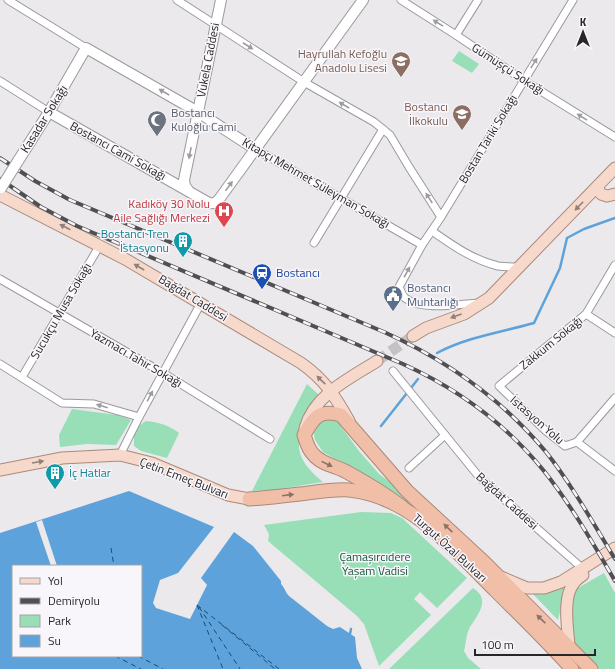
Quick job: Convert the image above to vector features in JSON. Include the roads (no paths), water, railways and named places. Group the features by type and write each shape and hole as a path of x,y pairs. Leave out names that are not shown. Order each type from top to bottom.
{"highway":[{"name":"Turgut Özal Bulvarı","path":"304,435 313,419 321,414 330,412 341,415 407,491 485,563 591,669"},
{"path":"304,435 308,448 313,455 325,463 343,470 384,493 402,507"},
{"name":"Turgut Özal Bulvarı","path":"249,499 349,490 375,496 402,507 448,543 545,639 572,669"}],"main road":[{"name":"Vukela Caddesi","path":"188,190 185,186 184,180 221,0"},
{"name":"Bostancı Cami Sokağı","path":"49,112 209,203 214,204 218,202 363,0"},
{"name":"Kitapçı Mehmet Süleyman Sokağı","path":"86,48 198,112 256,149"},
{"name":"Kasadar Sokağı","path":"0,191 49,112 86,48"},
{"path":"412,336 426,328 464,314 483,303 615,168"},
{"path":"598,186 601,194 607,196 615,194"},
{"name":"Bağdat Caddesi","path":"0,191 100,245 201,303 310,369 332,391 358,435"},
{"path":"304,435 310,414 320,400 377,361"},
{"name":"Çetin Emeç Bulvarı","path":"0,470 62,458 120,455 152,463 228,495 249,499"},
{"path":"498,576 528,588 544,588 561,582 615,548"},
{"path":"569,646 566,608 573,584 586,572 615,554"}],"street":[{"path":"8,0 86,48"},
{"path":"177,0 304,82 374,122 390,134 409,167 442,217"},
{"name":"Gümüşçü Sokağı","path":"401,0 523,80 615,137"},
{"path":"456,35 478,0"},
{"name":"Bostan Tariki Sokağı","path":"483,303 440,305 415,303 404,297 399,287 422,245 442,217 523,80 573,0"},
{"path":"0,81 49,112"},
{"path":"314,243 383,129"},
{"name":"Kitapçı Mehmet Süleyman Sokağı","path":"256,149 422,245"},
{"path":"432,231 450,244 476,259 498,266 519,267"},
{"name":"Sucukçu Musa Sokağı","path":"22,378 100,245"},
{"name":"Zakkum Sokağı","path":"500,386 586,314 615,265"},
{"name":"Yazmacı Tahir Sokağı","path":"0,279 163,373 270,439"},
{"path":"120,455 139,416 201,303"},
{"path":"586,314 615,333"},
{"path":"0,364 62,403 94,404 139,416"},
{"name":"Bağdat Caddesi","path":"393,370 480,478 582,568"},
{"name":"İstasyon Yolu","path":"500,386 546,431 565,446 577,442 615,472"},
{"path":"577,442 615,398"},
{"path":"408,468 445,435"}],"water":[{"path":"129,491 214,527 178,573 160,580 153,603 156,608 190,619 207,585 201,578 234,532 253,546 281,581 281,584 289,596 327,626 333,629 340,627 355,637 357,658 362,669 0,669 0,533"}],"waterway":[{"path":"437,353 448,347 472,339 534,323 560,268 567,238 584,229 615,218"},
{"path":"381,426 418,379"},
{"path":"350,634 351,629"}],"tunnel":[{"path":"377,361 413,336"}],"railway":[{"path":"0,158 35,181 70,200 384,332 451,368 492,398 511,415 546,452 573,491 615,559"},
{"path":"0,179 41,207 77,226 403,364 462,396 514,438 544,471 573,511 615,581"}],"place":[{"name":"Hayrullah Kefoğlu Anadolu Lisesi","path":"401,78"},
{"name":"Bostancı İlkokulu","path":"462,131"},
{"name":"Bostancı Kuloğlu Cami","path":"157,137"},
{"name":"Kadıköy 30 Nolu Aile Sağlığı Merkezi","path":"224,228"},
{"name":"Bostancı Tren İstasyonu","path":"183,258"},
{"name":"Bostancı","path":"262,290"},
{"name":"Bostancı Muhtarlığı","path":"393,312"},
{"name":"İç Hatlar","path":"55,490"}],"park label":[{"name":"Çamaşırcıdere Yaşam Vadisi","path":"375,564"}]}
